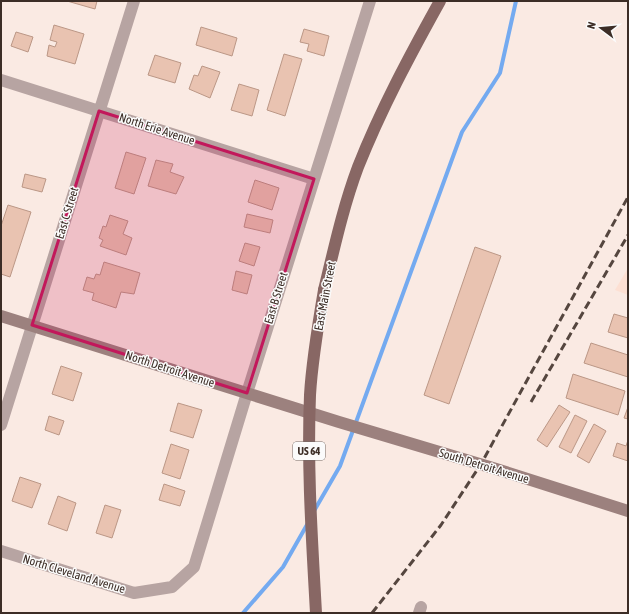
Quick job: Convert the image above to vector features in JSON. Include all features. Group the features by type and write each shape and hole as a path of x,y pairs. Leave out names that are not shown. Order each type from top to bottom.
{"main road":[{"name":"East Main Street","path":"316,613 310,488 309,423 314,350 324,290 341,219 377,120 406,62 440,1"}],"street":[{"name":"East C Street","path":"1,425 134,1"},
{"name":"East B Street","path":"172,587 194,567 370,1"},
{"name":"North Erie Avenue","path":"1,80 314,179"},
{"name":"North Detroit Avenue","path":"1,316 339,422"},
{"name":"South Detroit Avenue","path":"339,422 493,468 628,511"},
{"name":"North Cleveland Avenue","path":"1,551 134,592 172,587"}],"highlighted area":[{"path":"99,111 314,179 247,393 32,325"}],"shaded area":[{"path":"628,268 628,295 615,290"}],"building":[{"path":"67,1 97,1 95,9"},
{"path":"54,25 84,34 75,64 47,56 49,45 55,47 57,42 50,40"},
{"path":"201,27 237,38 232,56 196,45"},
{"path":"304,29 329,36 324,56 307,51 309,44 300,42"},
{"path":"16,32 33,37 28,52 11,46"},
{"path":"284,54 302,59 285,116 267,110"},
{"path":"155,55 181,63 175,83 148,75"},
{"path":"202,66 220,72 210,98 189,89 194,75 198,76"},
{"path":"239,84 259,90 252,116 231,110"},
{"path":"126,152 146,158 134,194 115,188"},
{"path":"156,160 173,164 170,172 184,177 176,194 148,186"},
{"path":"25,174 46,179 42,192 22,187"},
{"path":"255,180 279,188 272,210 248,202"},
{"path":"8,205 31,212 10,277 1,274 1,226"},
{"path":"247,214 273,220 270,233 244,227"},
{"path":"110,215 128,221 123,234 132,238 126,255 100,246 103,240 99,238 103,226 106,227"},
{"path":"245,243 260,247 254,266 239,261"},
{"path":"475,247 501,256 449,404 424,395"},
{"path":"104,262 140,273 134,294 121,292 116,308 92,300 94,293 83,290 87,277 94,279 96,274 100,275"},
{"path":"236,271 252,275 247,294 232,290"},
{"path":"614,314 628,318 628,338 608,332"},
{"path":"591,343 628,355 628,377 584,363"},
{"path":"61,366 82,373 73,401 52,394"},
{"path":"573,374 625,391 618,415 566,398"},
{"path":"178,403 202,410 193,438 170,431"},
{"path":"559,405 570,412 547,447 537,440"},
{"path":"628,407 628,419 624,418"},
{"path":"575,415 587,421 571,453 559,447"},
{"path":"49,416 64,421 59,435 45,430"},
{"path":"594,424 606,431 589,463 577,456"},
{"path":"628,440 628,461 613,456 617,443 626,446"},
{"path":"171,444 189,450 180,479 162,473"},
{"path":"20,477 41,484 32,508 12,501"},
{"path":"164,484 185,491 180,506 159,500"},
{"path":"58,496 76,503 67,531 48,524"},
{"path":"105,505 121,510 112,538 96,533"}],"waterway":[{"path":"314,511 340,466 462,132 500,73 516,1"},
{"path":"243,613 283,567 308,523"}],"railway":[{"path":"372,613 441,525 481,464 628,197"},
{"path":"531,402 628,235"}]}
